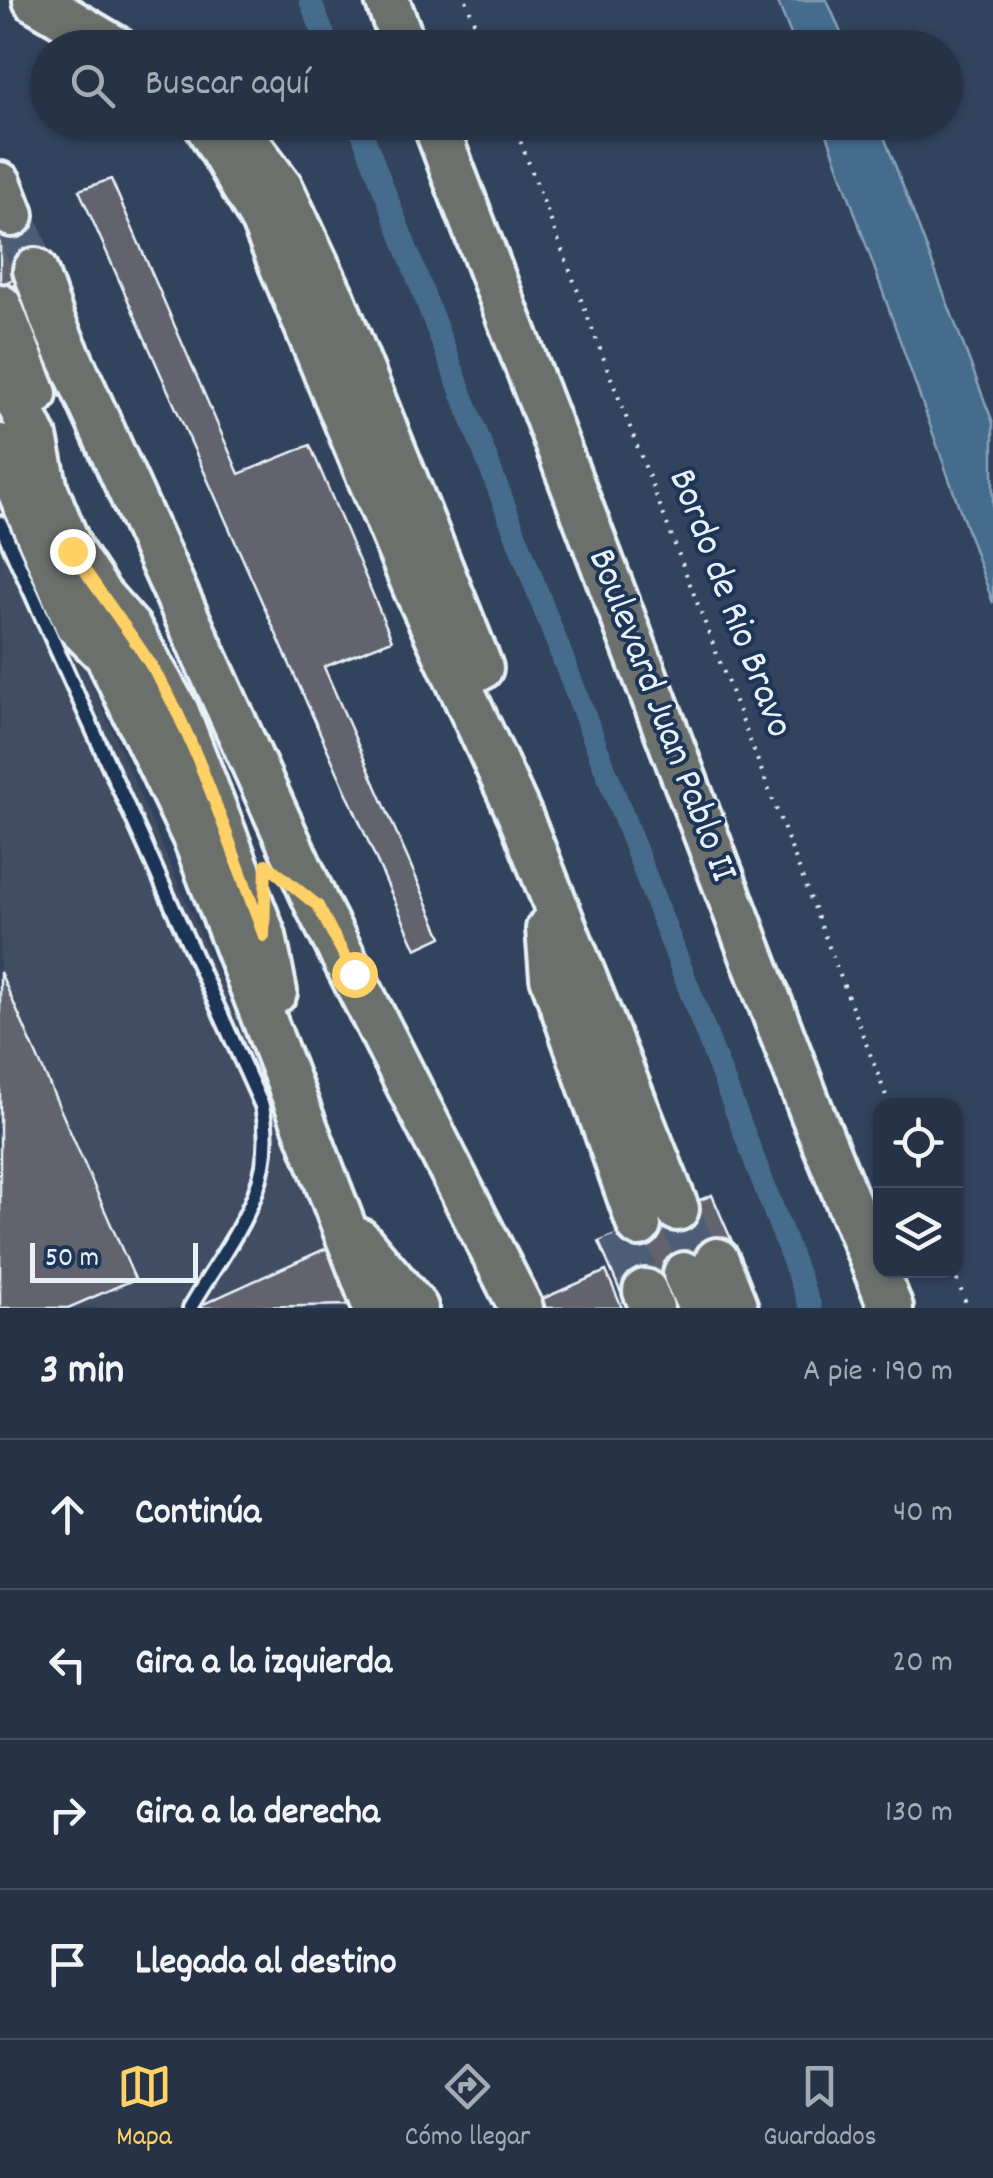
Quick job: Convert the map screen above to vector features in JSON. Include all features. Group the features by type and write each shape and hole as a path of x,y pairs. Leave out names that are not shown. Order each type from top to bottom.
{"main road":[{"path":"35,0 86,30"},
{"path":"387,0 398,30"},
{"path":"215,140 262,220 415,588 541,869 658,1217"},
{"path":"245,140 281,188 334,301 658,1217"},
{"name":"Boulevard Juan Pablo II","path":"441,140 812,1113 891,1308"},
{"path":"16,285 266,864 264,936 286,1068"},
{"path":"16,285 24,427 77,625 107,655 195,839 369,1289 388,1308"},
{"path":"16,285 53,321 318,906 521,1308"},
{"path":"0,366 72,551 100,595 130,629 177,712 264,936"},
{"path":"24,427 77,420"},
{"path":"266,864 318,906"},
{"path":"541,869 552,977 572,1030 564,1062 569,1098 658,1217"},
{"path":"548,929 658,1217"},
{"path":"346,1224 416,1308"},
{"path":"679,1288 718,1308"},
{"path":"679,1288 736,1308"}],"lane":[{"path":"0,524 262,1106 268,1139 264,1176 190,1308"}],"path":[{"path":"466,0 477,30"},
{"name":"Bordo de Rio Bravo","path":"520,140 887,1098"},
{"path":"957,1278 968,1308"}],"shaded area":[{"path":"777,0 827,0 840,30 789,30"},
{"path":"829,140 885,140 993,423 993,603"},
{"path":"0,471 362,1308 0,1308"}],"building":[{"path":"111,179 239,474 310,445 392,640 324,667 442,937 416,949 79,190"},
{"path":"27,209 50,264 0,285 0,220"},
{"path":"0,972 135,1279 68,1308 0,1308"},
{"path":"712,1195 737,1253 624,1300 599,1242"},
{"path":"327,1248 352,1305 199,1306"},
{"path":"606,1271 622,1308 546,1308 542,1299"}],"waterway":[{"path":"310,0 322,30"},
{"path":"365,140 811,1308"}],"tunnel":[{"path":"12,215 35,270"},
{"path":"677,1209 702,1267"},
{"path":"620,1233 645,1291"}],"route":[{"path":"72,551 100,595 130,629 177,712 264,936 266,864 318,906 354,974"}]}
